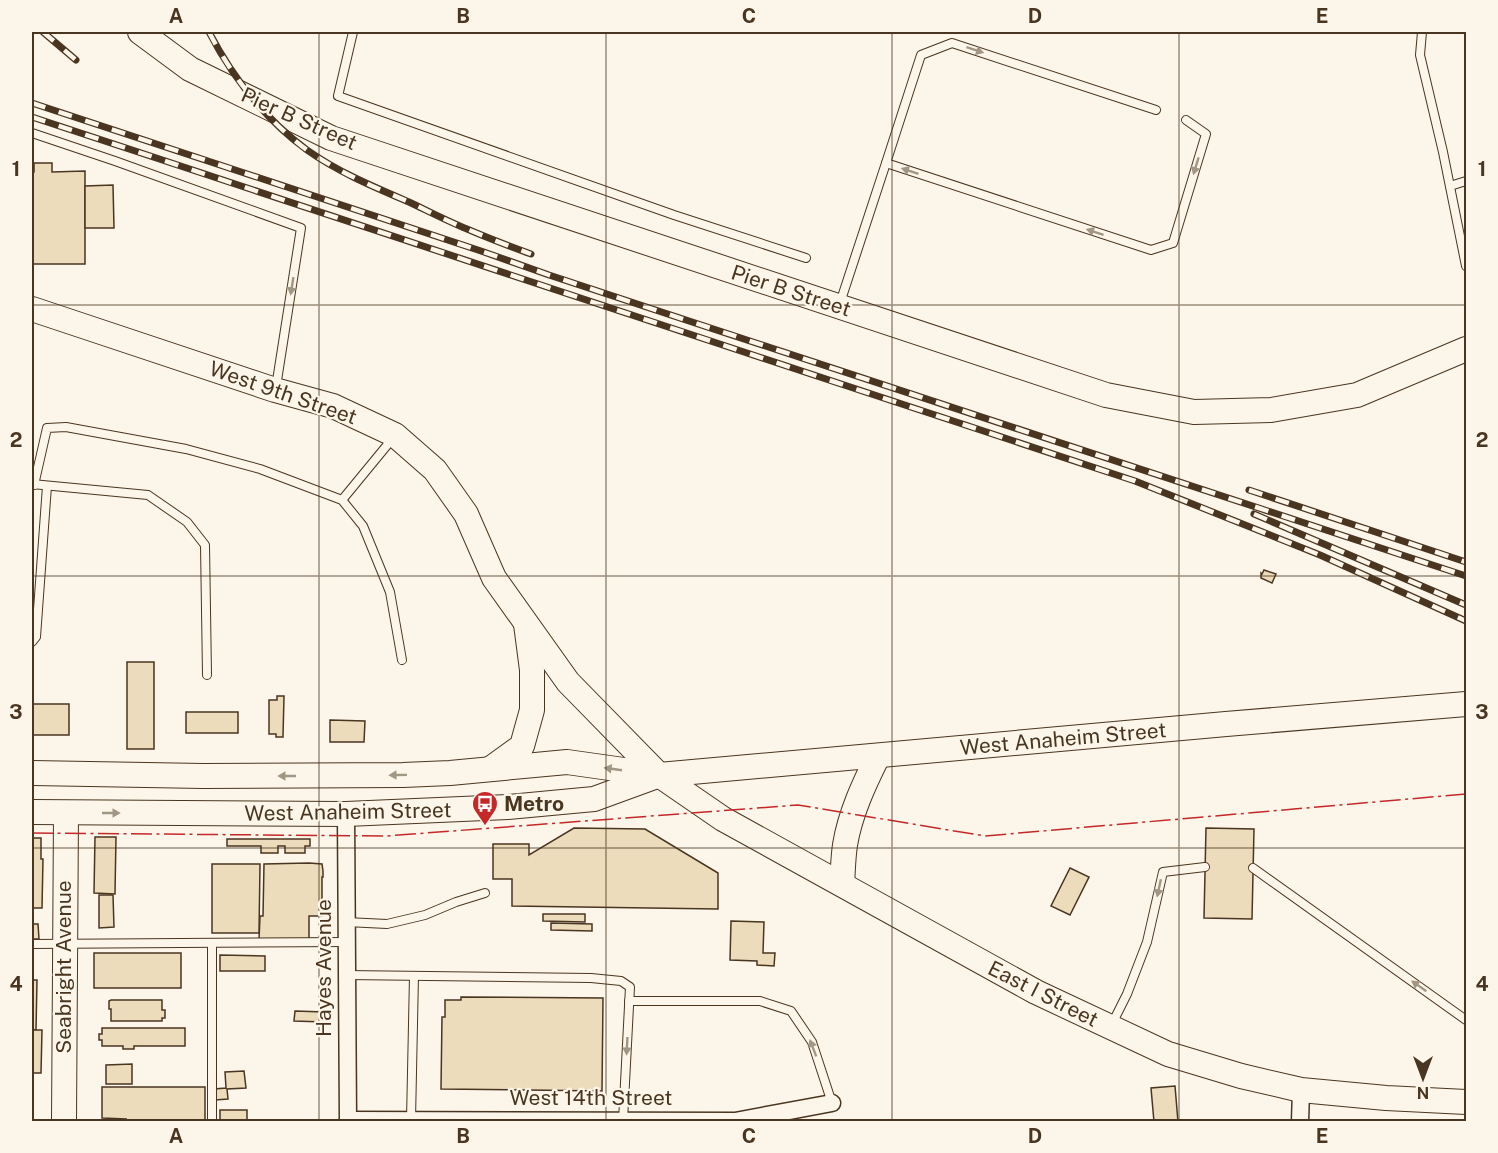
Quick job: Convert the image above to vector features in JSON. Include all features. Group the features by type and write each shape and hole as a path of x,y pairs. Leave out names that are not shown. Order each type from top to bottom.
{"main road":[{"name":"Pier B Street","path":"140,32 190,69 331,138 1106,395 1194,412 1271,410 1357,394 1467,349"},
{"path":"165,32 190,69"},
{"name":"West 9th Street","path":"32,309 275,390 333,405 395,435 435,470 466,514 494,578 568,681 659,775"},
{"path":"490,769 522,746 532,710 532,670 525,622"},
{"name":"West Anaheim Street","path":"32,773 334,776 450,773 567,762 659,775 1467,704"},
{"path":"842,884 846,845 854,809 878,756"},
{"name":"West Anaheim Street","path":"32,812 346,814 508,807 594,799 659,775"},
{"name":"East I Street","path":"659,775 723,819 1036,992 1168,1054 1241,1076 1301,1090 1386,1098 1467,1102"},
{"name":"Seabright Avenue","path":"64,1122 66,813"}],"street":[{"name":"Hayes Avenue","path":"346,814 348,1121"},
{"path":"1300,1122 1301,1090"},
{"name":"West 14th Street","path":"348,1121 735,1121 832,1103"}],"lane":[{"path":"352,32 338,96 674,215 806,258"},
{"path":"1422,32 1420,56 1467,266"},
{"path":"839,307 921,55 952,43 1156,110"},
{"path":"886,163 1151,250 1173,243 1206,134 1186,120"},
{"path":"32,133 302,228 275,390"},
{"path":"1450,186 1467,181"},
{"path":"207,675 205,545 187,522 148,495 33,485 47,428 66,427 196,452 260,469 342,500 363,526 390,592 402,660"},
{"path":"342,500 395,435"},
{"path":"32,642 36,637 36,588 47,486"},
{"path":"1110,1028 1127,994 1147,942 1163,872 1205,867"},
{"path":"1253,868 1467,1020"},
{"path":"346,922 387,924 425,915 485,892"},
{"path":"32,944 346,942"},
{"path":"212,943 212,1122"},
{"path":"346,975 591,978 621,981 630,987 623,1121"},
{"path":"411,1120 414,976"},
{"path":"629,1000 760,1001 792,1011 812,1042 832,1103"}],"building":[{"path":"34,163 52,163 52,172 85,171 85,264 32,264 32,172 34,172"},
{"path":"113,185 114,228 85,228 85,186"},
{"path":"1264,570 1276,574 1272,583 1261,578"},
{"path":"127,662 154,662 154,749 127,749"},
{"path":"277,696 284,696 283,737 269,734 269,700 277,700"},
{"path":"32,704 69,704 69,735 32,735"},
{"path":"186,712 238,712 238,733 186,733"},
{"path":"330,720 365,721 364,742 330,742"},
{"path":"574,828 645,829 718,873 718,909 512,906 512,879 493,879 493,844 529,844 529,855"},
{"path":"1206,828 1254,829 1252,919 1204,918"},
{"path":"95,837 116,837 115,894 94,893"},
{"path":"32,838 41,838 42,908 32,908"},
{"path":"227,839 310,839 310,846 305,846 305,853 285,853 285,846 278,846 278,853 261,853 261,846 227,846"},
{"path":"212,864 260,864 259,933 212,933"},
{"path":"264,864 322,864 323,877 322,916 309,916 309,940 259,940 260,916 263,916"},
{"path":"1070,868 1089,877 1070,915 1051,906"},
{"path":"99,895 113,895 114,927 99,928"},
{"path":"543,914 585,914 585,922 543,921"},
{"path":"731,921 764,922 763,953 775,953 774,966 757,965 757,961 730,960"},
{"path":"551,923 592,924 592,931 551,930"},
{"path":"32,924 38,924 39,939 32,939"},
{"path":"94,953 181,953 181,988 94,988"},
{"path":"220,955 265,956 265,971 220,971"},
{"path":"32,980 37,980 36,1030 32,1030"},
{"path":"461,997 603,998 602,1091 441,1089 442,1017 445,1017 445,1000 461,1000"},
{"path":"162,1000 165,1018 162,1018 162,1021 111,1021 109,1001"},
{"path":"295,1011 324,1012 324,1022 294,1021"},
{"path":"102,1028 185,1028 185,1046 134,1046 134,1049 123,1049 123,1046 102,1046 99,1034 102,1034"},
{"path":"32,1030 42,1030 41,1073 32,1073"},
{"path":"132,1064 132,1084 106,1084 106,1065"},
{"path":"244,1071 246,1088 227,1089 228,1099 215,1100 214,1089 226,1088 225,1072"},
{"path":"1175,1086 1178,1122 1154,1122 1151,1088"},
{"path":"102,1087 205,1087 205,1122 125,1122 126,1119 102,1118"},
{"path":"220,1110 247,1110 247,1122 220,1122"}],"railway":[{"path":"43,32 76,60"},
{"path":"209,32 251,97 277,125 307,150 370,185 460,226 531,254"},
{"path":"32,103 1466,576"},
{"path":"32,117 1135,481 1320,555 1466,621"},
{"path":"1249,490 1466,562"},
{"path":"1254,514 1466,605"}],"power":[{"path":"32,833 386,836 798,805 985,836 1466,794"}],"place":[{"name":"Metro","path":"485,827"}]}
